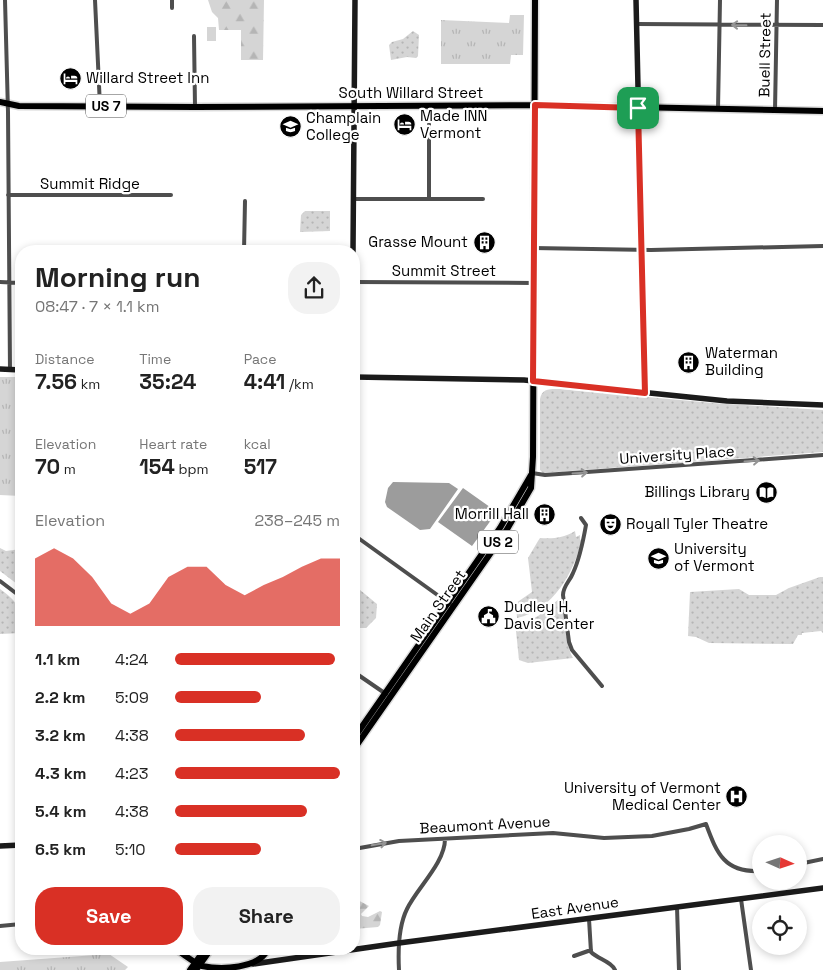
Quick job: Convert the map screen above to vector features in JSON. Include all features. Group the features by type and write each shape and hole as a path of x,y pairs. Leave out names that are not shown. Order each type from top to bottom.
{"main road":[{"name":"Main Street","path":"360,730 451,605 532,473 535,0"},
{"name":"South Willard Street","path":"0,102 8,104 100,106 535,105 823,111"},
{"name":"Main Street","path":"360,738 387,695"},
{"path":"183,955 197,966"},
{"path":"190,970 197,966 206,955"},
{"path":"253,964 262,959 264,955"},
{"name":"East Avenue","path":"197,966 221,970 253,964"}],"street":[{"path":"5,0 8,104 10,370"},
{"path":"95,0 100,106"},
{"path":"172,0 172,8"},
{"path":"353,245 355,0"},
{"path":"636,0 645,393"},
{"path":"718,108 720,0"},
{"name":"Buell Street","path":"775,110 777,0"},
{"path":"636,24 823,25"},
{"path":"194,36 195,107"},
{"path":"429,105 429,199"},
{"name":"Summit Ridge","path":"8,195 171,195"},
{"path":"354,199 483,200"},
{"path":"244,245 245,201"},
{"path":"533,248 642,249 823,246"},
{"path":"0,282 15,282"},
{"name":"Summit Street","path":"360,282 533,283"},
{"path":"0,369 15,370"},
{"path":"360,377 533,381 759,403 823,405"},
{"name":"University Place","path":"532,473 553,475 823,455"},
{"path":"581,518 586,525 583,547 573,575 563,589 563,595 569,642 572,650 602,686"},
{"path":"360,539 451,605"},
{"path":"0,581 15,592"},
{"path":"360,676 387,695"},
{"name":"Beaumont Avenue","path":"360,848 399,841 553,833 604,838 630,838 652,836 706,824 717,852 723,860 745,871 752,871"},
{"path":"399,970 399,943 405,912 441,857 445,839"},
{"path":"0,846 15,845"},
{"path":"808,862 823,858"},
{"name":"East Avenue","path":"360,949 823,888"},
{"path":"741,899 751,970"},
{"path":"677,907 679,970"},
{"path":"589,919 591,950 596,957 615,967 615,970"},
{"path":"0,926 15,925"},
{"path":"574,956 591,950"},
{"name":"East Avenue","path":"253,964 316,955"}],"green space":[{"path":"208,0 264,0 263,60 241,60 241,30 219,30 218,18 212,12"},
{"path":"510,15 524,15 523,55 511,55 510,64 441,64 441,20 509,23"},
{"path":"207,27 216,27 216,41 207,41"},
{"path":"413,31 419,35 418,56 416,58 407,57 391,60 389,45 392,42 403,39"},
{"path":"305,211 330,211 330,231 300,232 301,215"},
{"path":"0,377 15,377 15,496 0,495"},
{"path":"560,389 713,403 823,410 823,452 543,473 540,470 540,399 545,391"},
{"path":"575,531 576,537 580,535 580,540 582,539 574,565 560,588 541,607 530,614 517,618 516,603 532,592 528,558 540,538 558,538"},
{"path":"0,548 6,551 15,550 15,582 0,571"},
{"path":"823,577 823,633 821,631 802,633 802,635 798,635 793,644 709,643 696,637 688,636 690,592 739,589 749,595 776,595 789,588"},
{"path":"0,589 15,603 15,633 0,634"},
{"path":"360,590 377,604 376,618 366,628 360,628"},
{"path":"559,599 564,613 568,644 573,658 528,663 519,660 516,631 519,630 521,625 538,616"},
{"path":"360,901 369,906 361,914 362,916 368,917 380,911 382,912 378,927 360,928"},
{"path":"110,955 128,967 125,970 0,970 0,962"}],"shaded area":[{"path":"393,482 449,483 458,489 430,529 420,530 387,507 385,502 388,488"},
{"path":"463,488 497,512 472,546 438,522"}],"place":[{"name":"Willard Street Inn","path":"70,78"},
{"name":"Made INN Vermont","path":"404,125"},
{"name":"Champlain College","path":"290,127"},
{"name":"Grasse Mount","path":"484,242"},
{"name":"Waterman Building","path":"689,362"},
{"name":"Billings Library","path":"766,492"},
{"name":"Morrill Hall","path":"545,514"},
{"name":"Royall Tyler Theatre","path":"610,524"},
{"name":"University of Vermont","path":"658,558"},
{"name":"Dudley H. Davis Center","path":"488,616"},
{"name":"University of Vermont Medical Center","path":"737,797"}],"route":[{"path":"535,105 638,108 645,393 533,381 535,105"}]}
